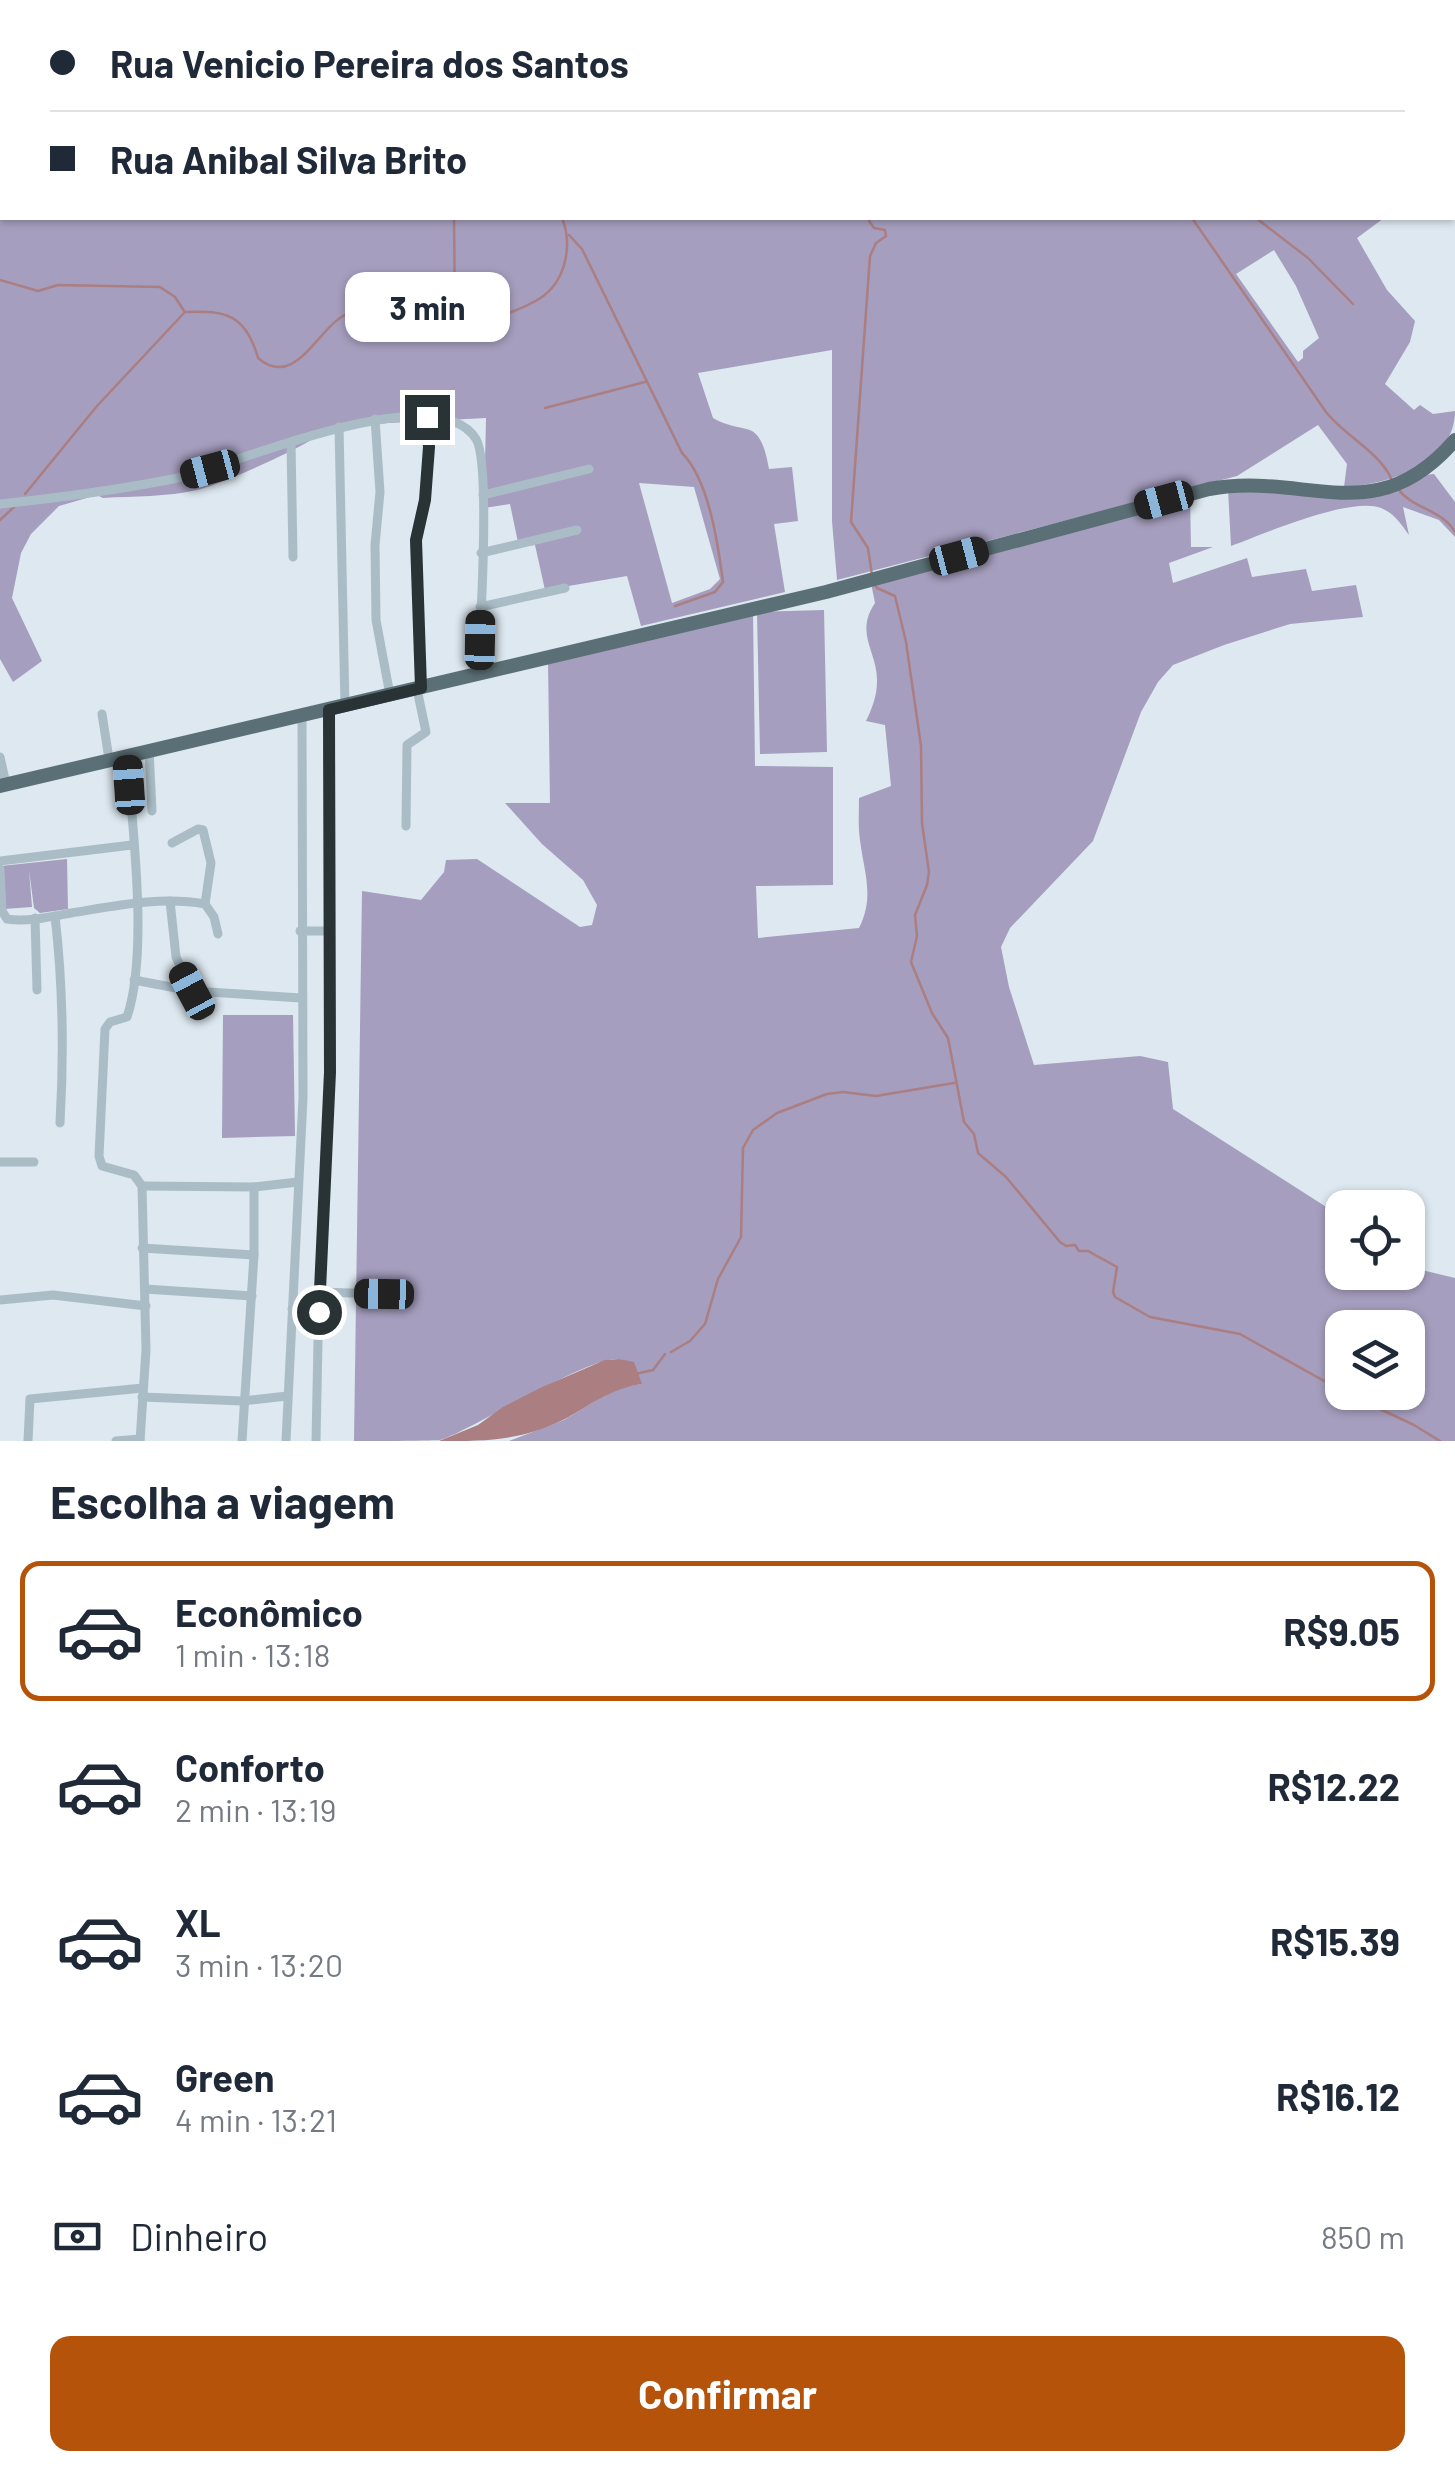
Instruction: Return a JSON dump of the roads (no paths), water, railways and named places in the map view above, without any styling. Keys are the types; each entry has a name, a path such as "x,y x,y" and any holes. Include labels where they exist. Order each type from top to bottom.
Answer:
{"main road":[{"path":"3,785 826,592 1209,490 1264,485 1330,494 1369,493 1407,479 1449,456 1455,440"}],"street":[{"path":"406,826 407,745 426,732 419,688 416,540 425,500 427,417"},
{"path":"0,504 174,479 339,426 375,419 427,417 461,424 476,440 483,495 478,674"},
{"path":"375,419 380,492 375,546 376,620 390,695"},
{"path":"339,426 345,706"},
{"path":"291,442 293,557"},
{"path":"483,495 589,469"},
{"path":"482,553 578,530"},
{"path":"480,607 565,588"},
{"path":"316,1441 330,1072 329,710"},
{"path":"102,714 109,760"},
{"path":"286,1441 303,1098 302,716"},
{"path":"149,749 152,811"},
{"path":"116,1441 140,1440 146,1306 142,1186 134,1175 102,1166 98,1156 105,1029 110,1022 127,1016 134,980 137,903 127,755"},
{"path":"0,757 3,785"},
{"path":"172,843 203,830 211,863 205,904 214,917 218,934"},
{"path":"132,845 0,865 2,911 8,919 137,903 205,904"},
{"path":"170,901 176,956 192,991"},
{"path":"55,916 63,1036 60,1123"},
{"path":"35,918 37,990"},
{"path":"300,931 329,931"},
{"path":"134,980 192,991 301,998"},
{"path":"0,1162 34,1162"},
{"path":"142,1186 254,1187 298,1182"},
{"path":"242,1441 254,1255 254,1187"},
{"path":"142,1248 254,1255"},
{"path":"145,1290 252,1296"},
{"path":"319,1292 384,1294"},
{"path":"0,1300 53,1296 146,1306"},
{"path":"292,1308 319,1312"},
{"path":"28,1441 30,1399 143,1393 242,1401 287,1396"}],"waterway":[{"path":"454,220 455,311 466,328"},
{"path":"185,312 212,312 232,318 247,332 258,358 272,366 296,361 328,328 350,313 376,311 441,329 468,329 528,305 556,283 567,251 563,220"},
{"path":"868,220 874,228 885,230 886,236 876,243 870,256 851,522 868,548 872,575"},
{"path":"1193,220 1326,412 1378,460 1391,478"},
{"path":"1259,220 1308,258 1353,304"},
{"path":"569,235 582,249 682,453 699,479 711,513 723,582 715,592 675,606"},
{"path":"0,280 38,291 58,285 160,287 175,297 184,311"},
{"path":"25,494 97,406 184,313"},
{"path":"545,408 645,382"},
{"path":"1398,489 1443,519 1455,532"},
{"path":"0,520 14,507"},
{"path":"874,583 895,596 921,746 922,823 929,872 915,915 917,936 911,962 932,1013 948,1038 964,1122 974,1134 978,1153 1006,1177 1060,1242 1075,1245 1079,1251 1088,1251 1117,1267 1115,1297 1150,1317 1240,1334 1325,1382"},
{"path":"671,1352 690,1341 705,1324 718,1279 741,1237 743,1148 753,1130 777,1113 827,1094 876,1096 954,1083"},
{"path":"635,1374 653,1370 665,1354"},
{"path":"1382,1410 1440,1441"}]}
